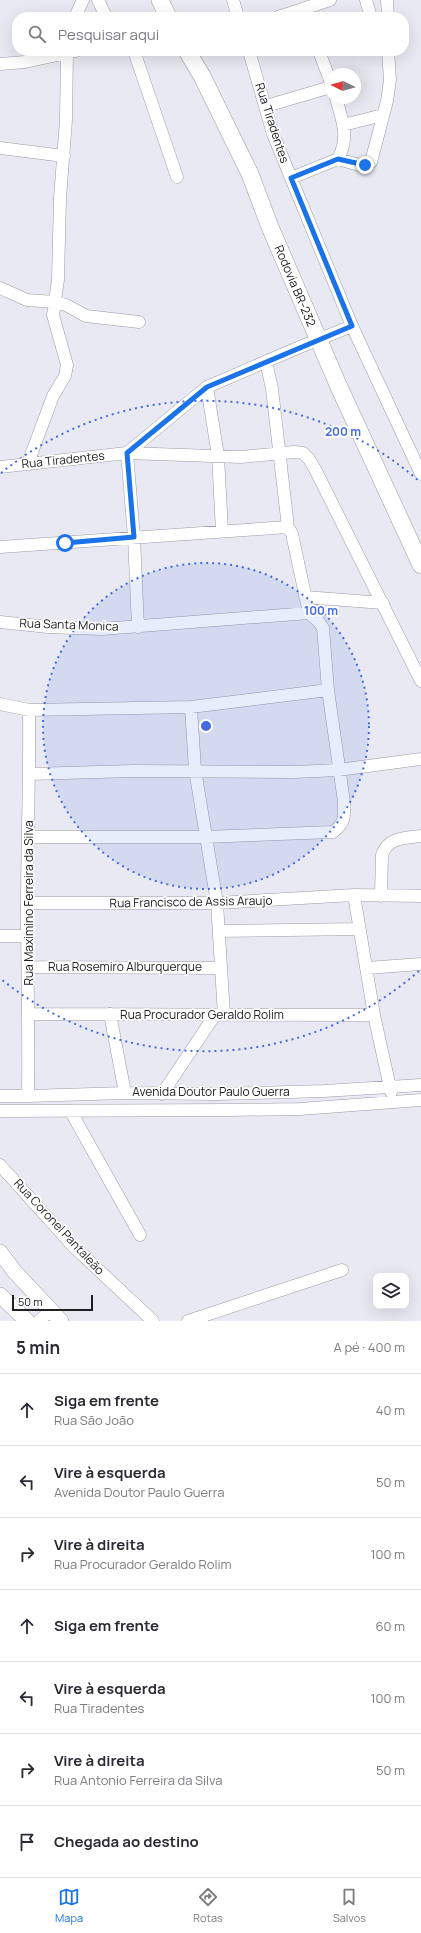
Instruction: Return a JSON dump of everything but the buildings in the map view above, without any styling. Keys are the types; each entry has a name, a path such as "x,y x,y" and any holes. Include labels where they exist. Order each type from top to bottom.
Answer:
{"highway":[{"name":"Rodovia BR-232","path":"190,56 202,76 250,174 318,340 384,488 421,565"}],"main road":[{"path":"0,1252 50,1318"},
{"path":"0,1295 27,1321"}],"street":[{"path":"77,12 83,0"},
{"path":"98,0 104,12"},
{"path":"232,0 236,12"},
{"path":"306,12 330,0"},
{"path":"366,0 370,12"},
{"path":"387,0 388,12"},
{"path":"0,64 25,62 52,56"},
{"path":"28,463 53,396 65,376 67,365 66,357 54,321 58,280 60,198 70,56"},
{"path":"136,56 177,177"},
{"name":"Rua Tiradentes","path":"251,56 273,134 352,326 421,474"},
{"path":"321,56 325,68"},
{"path":"291,178 338,159 359,165 365,165 371,162 387,101 390,80 387,56"},
{"path":"266,106 325,89"},
{"path":"338,104 343,125 344,144 338,159"},
{"path":"343,125 383,115"},
{"path":"0,148 64,156"},
{"path":"0,288 28,300 55,302 66,305 86,316 139,322"},
{"path":"138,627 134,537 127,453 207,387 352,326"},
{"path":"28,837 205,837 333,832 341,826 344,819 344,802 338,770 322,628 319,622 309,613 292,534 288,527 272,389 266,361"},
{"path":"207,387 218,456 222,531"},
{"name":"Rua Tiradentes","path":"0,467 127,453 241,457 280,455 294,452 303,454 309,459 383,603 421,681"},
{"path":"0,547 288,527"},
{"path":"305,597 383,603"},
{"name":"Rua Santa Monica","path":"0,622 102,629 309,613"},
{"path":"0,704 29,710 191,707 328,690"},
{"path":"162,1094 220,1015 221,968 217,903 205,837 196,770 191,707"},
{"name":"Rua Maximino Ferreira da Silva","path":"28,1096 29,1014 27,903 30,774 29,710"},
{"path":"30,774 196,770 295,772 338,770 421,759"},
{"path":"381,896 382,855 384,849 389,843 396,840 421,836"},
{"path":"354,895 374,1015 393,1102"},
{"name":"Rua Francisco de Assis Araujo","path":"27,903 217,903 354,895 421,896"},
{"path":"219,931 359,929"},
{"path":"0,936 27,936"},
{"path":"367,968 421,964"},
{"name":"Rua Rosemiro Alburquerque","path":"28,967 221,968"},
{"name":"Rua Procurador Geraldo Rolim","path":"29,1014 374,1015"},
{"path":"110,1014 125,1093"},
{"name":"Avenida Doutor Paulo Guerra","path":"0,1096 125,1093 268,1093 421,1085"},
{"path":"268,1093 268,1109"},
{"name":"Avenida Doutor Paulo Guerra","path":"0,1111 71,1112 268,1109 421,1100"},
{"path":"71,1112 140,1236"},
{"name":"Rua Coronel Pantaleão","path":"0,1165 73,1246 150,1320"},
{"path":"188,1321 342,1270"}],"route":[{"path":"65,543 134,537 127,453 207,387 352,326 291,178 338,159 359,165 365,165"}]}
